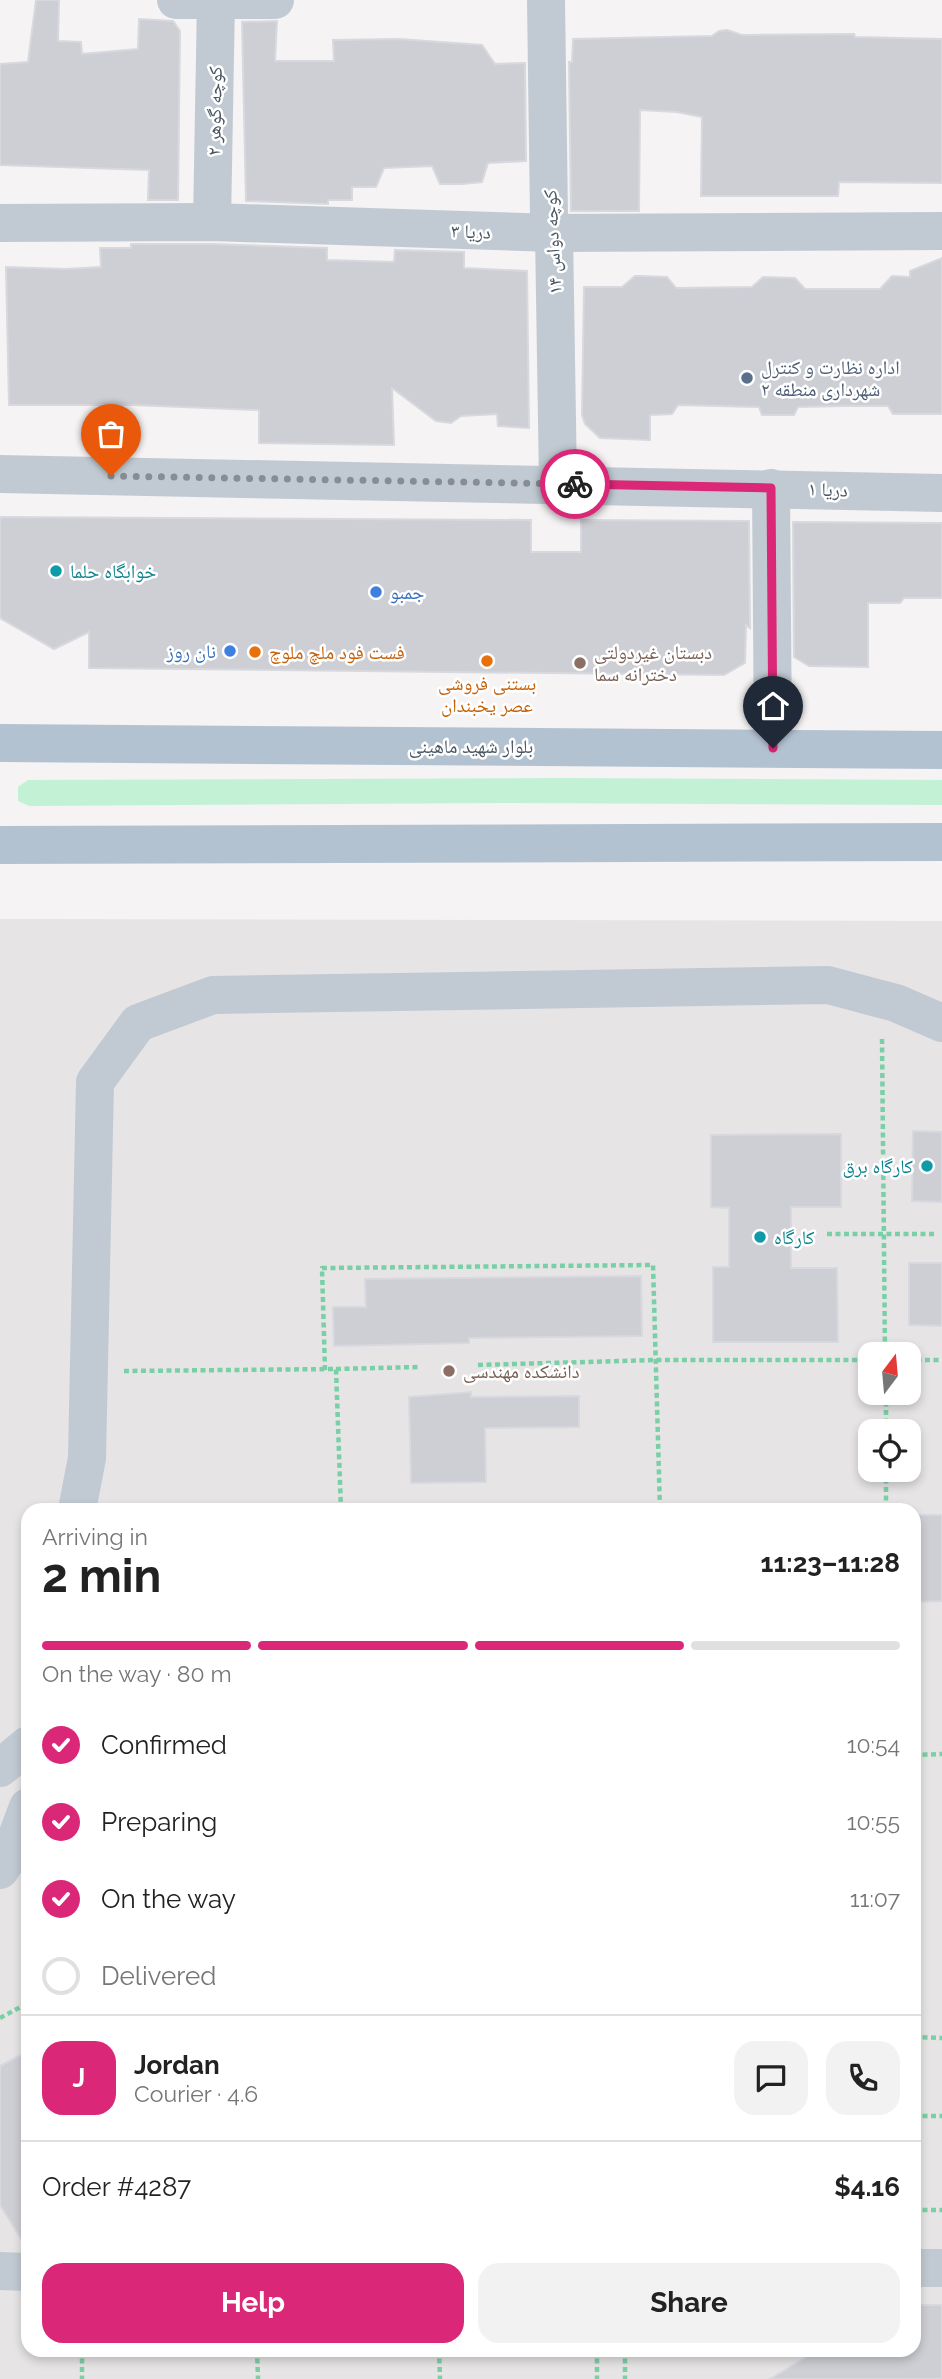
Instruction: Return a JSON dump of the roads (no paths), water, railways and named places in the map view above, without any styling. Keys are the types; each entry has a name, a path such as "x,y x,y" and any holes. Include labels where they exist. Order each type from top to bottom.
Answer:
{"main road":[{"name":"بلوار شهید ماهینی","path":"0,743 942,750"},
{"path":"0,845 942,842"}],"street":[{"path":"176,0 275,0"},
{"name":"کوچه گوهر ۲","path":"212,222 216,0"},
{"name":"کوچه دواس ۱۴","path":"546,0 549,217 554,233 558,483"},
{"name":"دریا ۳","path":"0,223 212,222 554,233 942,231"},
{"name":"دریا ۱","path":"0,474 942,492"},
{"path":"771,488 773,748"},
{"path":"78,1503 87,1458 95,1082 138,1023 213,995 828,985 896,1003 942,1023"},
{"path":"0,1768 21,1751"},
{"path":"0,1870 10,1855 21,1826"},
{"path":"921,2268 942,2268"},
{"path":"0,2271 21,2272"}],"place":[{"name":"اداره‌ نظارت و کنترل شهرداری منطقه ۲","path":"747,378"},
{"name":"خوابگاه حلما","path":"56,571"},
{"name":"جمبو","path":"376,592"},
{"name":"نان روز","path":"230,651"},
{"name":"فست فود ملچ ملوچ","path":"255,652"},
{"name":"بستنی فروشی عصر یخبندان","path":"487,661"},
{"name":"دبستان غیردولتی دخترانه سما","path":"580,663"},
{"name":"کارگاه برق","path":"927,1166"},
{"name":"کارگاه","path":"760,1237"},
{"name":"دانشکده مهندسی","path":"449,1371"}]}
